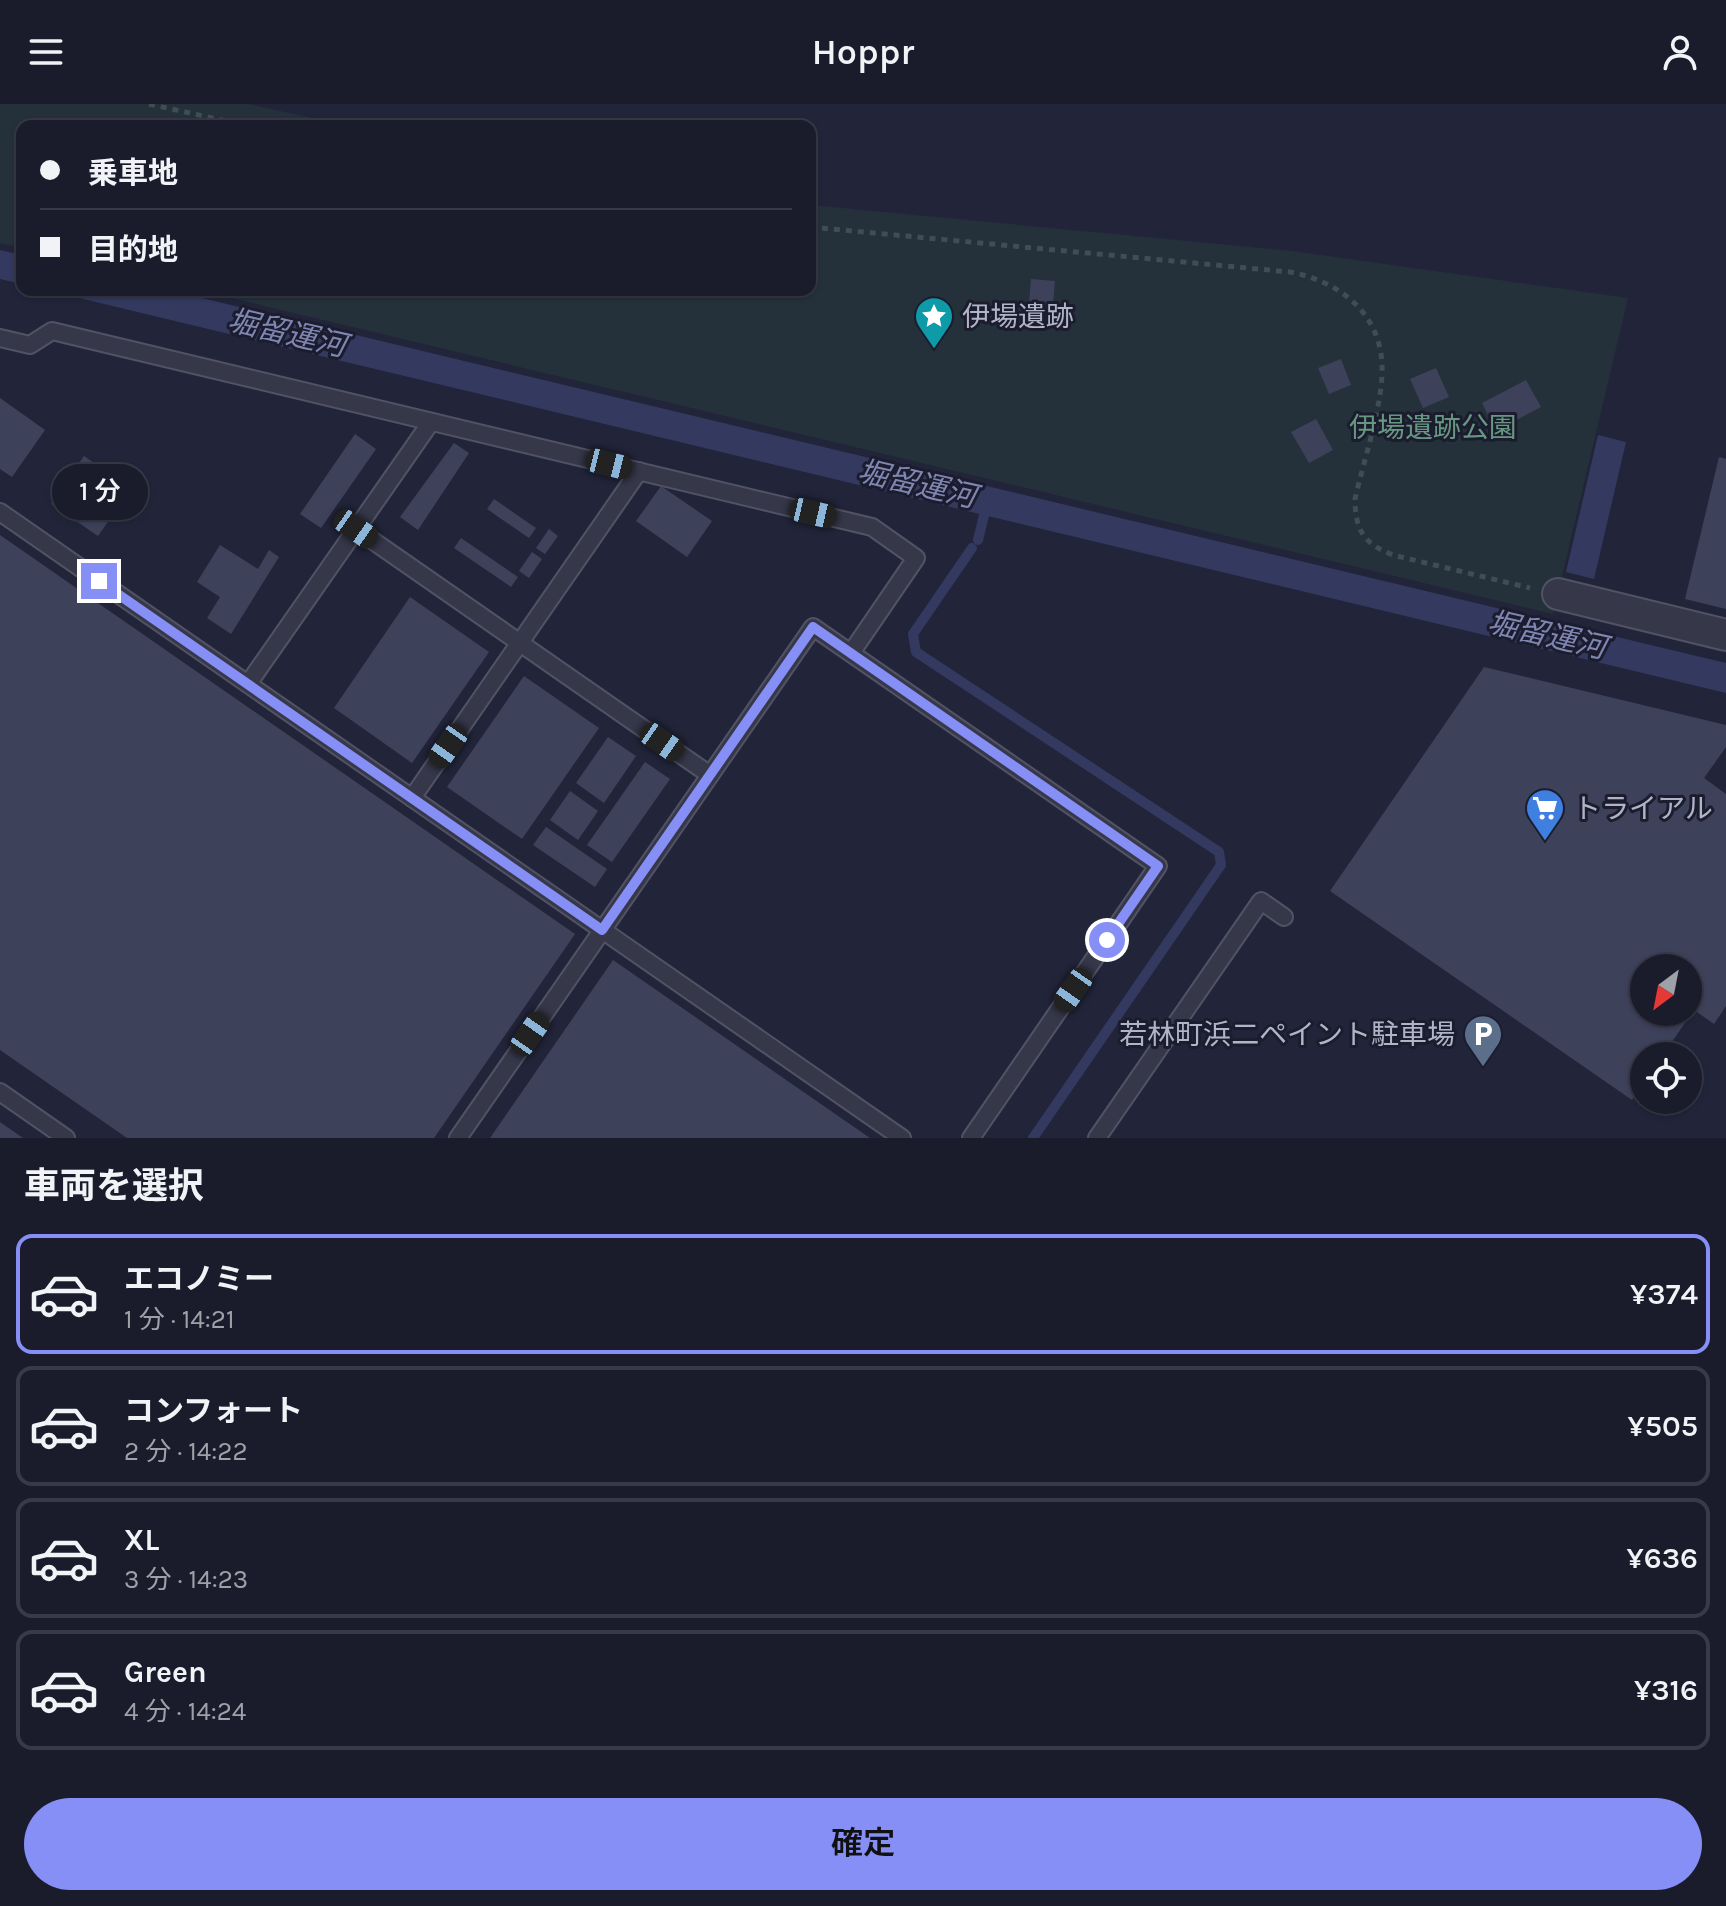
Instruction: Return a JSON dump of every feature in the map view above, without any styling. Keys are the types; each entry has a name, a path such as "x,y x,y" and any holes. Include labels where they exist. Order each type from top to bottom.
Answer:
{"street":[{"path":"1558,594 1726,635"}],"lane":[{"path":"0,338 30,345 52,331 872,527 916,558 851,653"},
{"path":"248,684 431,422"},
{"path":"412,798 639,471"},
{"path":"0,512 902,1138"},
{"path":"356,529 710,775"},
{"path":"458,1138 813,627 1158,866 971,1138"},
{"path":"1097,1138 1261,901 1284,917"},
{"path":"0,1092 66,1138"}],"path":[{"path":"149,104 222,120"},
{"path":"816,228 1290,272 1335,286 1354,301 1369,320 1378,342 1382,365 1381,389 1355,499 1355,518 1362,535 1375,548 1393,555 1558,594"}],"green space":[{"path":"0,104 248,104 321,120 16,120 16,247 0,243"},
{"name":"伊場遺跡公園","path":"816,206 1292,251 1628,298 1553,614 223,296 816,296"}],"water":[{"path":"0,250 16,254 16,283 0,279"},
{"name":"堀留運河","path":"71,296 193,296 1726,663 1726,693"},
{"path":"1598,435 1626,442 1594,579 1566,572"}],"building":[{"path":"1031,279 1055,281 1053,305 1029,303"},
{"path":"1341,359 1351,385 1329,394 1318,368"},
{"path":"1436,368 1449,397 1423,408 1410,379"},
{"path":"1526,380 1541,407 1496,431 1482,403"},
{"path":"0,398 45,430 12,477 0,469"},
{"path":"1316,419 1333,450 1309,463 1291,432"},
{"path":"355,434 376,449 321,528 300,514"},
{"path":"454,443 469,453 418,530 400,517"},
{"path":"84,456 131,489 98,536 51,504"},
{"path":"1719,457 1726,459 1726,609 1685,599"},
{"path":"661,486 712,521 687,557 636,521"},
{"path":"494,499 536,528 529,538 487,509"},
{"path":"549,529 558,536 545,554 536,548"},
{"path":"0,535 575,934 434,1138 127,1138 0,1050"},
{"path":"461,538 518,577 511,587 454,548"},
{"path":"220,545 258,569 269,550 279,557 231,634 207,618 220,597 197,582"},
{"path":"532,552 542,559 529,578 519,571"},
{"path":"410,597 489,652 412,763 334,708"},
{"name":"トライアル","path":"1484,667 1726,725 1726,747 1704,778 1726,794 1726,1006 1714,1024 1702,1016 1702,954 1630,954 1630,1026 1683,1026 1672,1042 1630,1042 1630,1099 1330,891"},
{"path":"524,676 599,728 522,839 447,787"},
{"path":"608,737 636,756 604,803 576,783"},
{"path":"645,762 670,779 612,862 587,845"},
{"path":"570,791 598,811 578,840 550,820"},
{"path":"546,827 607,869 595,887 533,845"},
{"path":"613,960 870,1138 490,1138"},
{"path":"0,1122 23,1138 0,1138"}],"waterway":[{"name":"堀留運河","path":"978,540 987,503"},
{"path":"972,548 913,634 916,652 1219,852 1221,865 1033,1138"}],"place":[{"name":"伊場遺跡","path":"934,350"},
{"name":"トライアル","path":"1545,842"},
{"name":"若林町浜二ペイント駐車場","path":"1483,1068"}],"route":[{"path":"99,581 602,930 813,627 1158,866 1107,940"}]}
